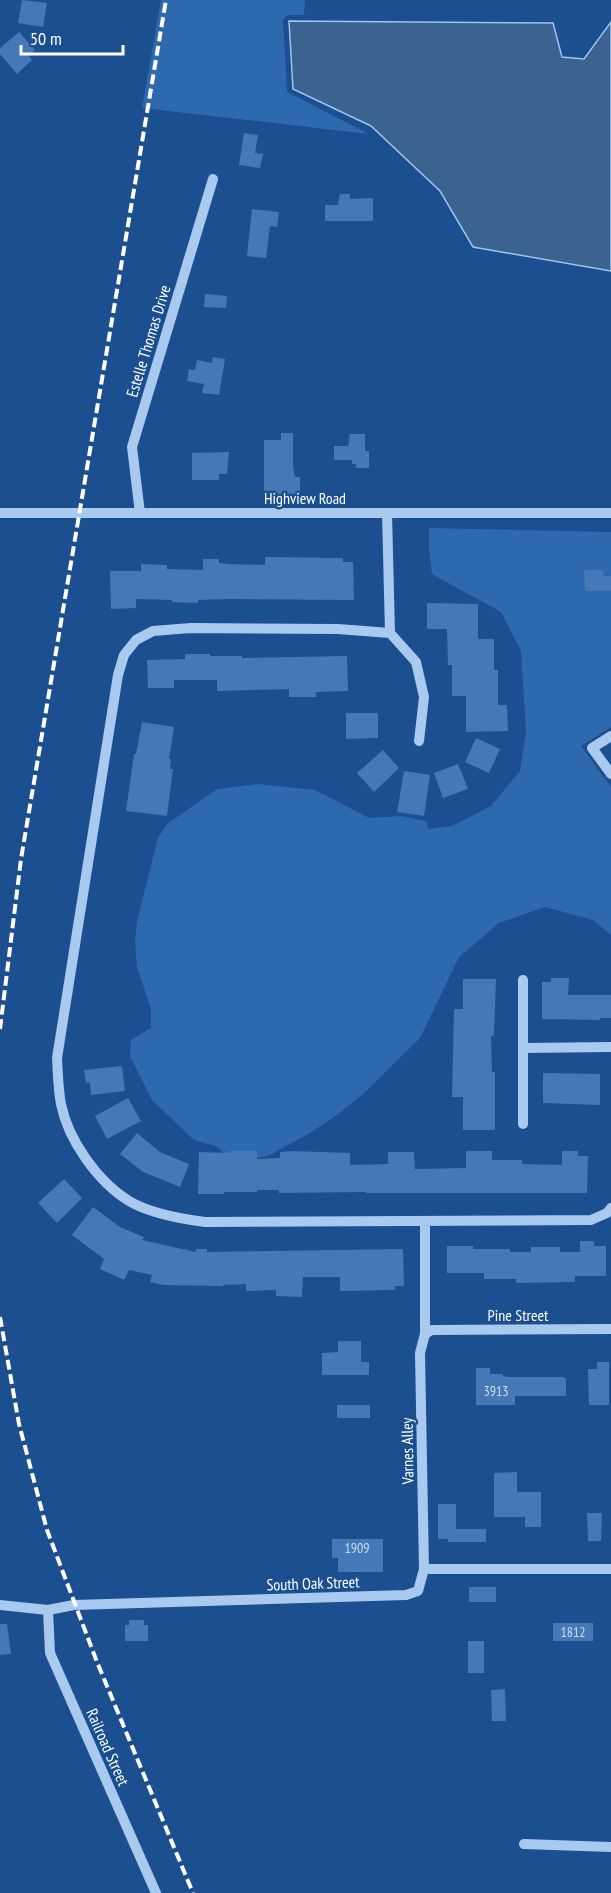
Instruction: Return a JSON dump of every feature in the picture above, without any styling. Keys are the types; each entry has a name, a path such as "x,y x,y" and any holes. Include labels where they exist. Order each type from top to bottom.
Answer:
{"street":[{"name":"Estelle Thomas Drive","path":"141,513 132,447 213,179"},
{"name":"Highview Road","path":"0,513 611,513"},
{"path":"387,513 390,633 416,662 424,698 419,741"},
{"path":"390,633 338,628 191,628 153,631 136,640 124,655 118,675 57,1058 61,1106 78,1148 102,1178 130,1202 172,1217 205,1222 591,1220 607,1214 611,1208"},
{"path":"611,736 592,748 611,774"},
{"path":"523,980 523,1124"},
{"path":"523,1048 611,1047"},
{"name":"Varnes Alley","path":"424,1569 420,1353 425,1334 426,1222"},
{"name":"Pine Street","path":"425,1334 432,1330 611,1329"},
{"path":"424,1569 611,1569"},
{"name":"South Oak Street","path":"0,1605 48,1610 74,1605 406,1595 418,1591 424,1569"},
{"name":"Railroad Street","path":"48,1610 50,1653 156,1893"},
{"path":"524,1844 611,1847"}],"shaded area":[{"path":"161,0 305,0 304,15 289,15 283,21 287,92 369,134 142,108"},
{"path":"289,21 553,23 562,57 584,59 611,22 611,271 473,247 440,191 371,126 293,89"},
{"path":"429,528 611,532 611,727 581,746 611,787 611,935 593,920 545,907 499,923 459,957 420,1038 363,1094 310,1133 268,1156 241,1161 227,1155 216,1146 194,1140 152,1100 130,1056 131,1040 151,1028 151,1009 137,967 135,942 137,921 158,838 167,824 217,789 258,784 315,790 369,818 401,816 426,821 428,829 452,826 491,806 520,771 526,731 521,651 501,612 432,574"}],"building":[{"path":"22,0 47,3 43,27 18,23"},
{"path":"19,32 35,50 29,56 32,60 17,74 0,54 0,48"},
{"path":"244,133 258,135 255,153 263,154 260,168 239,165"},
{"path":"340,194 350,194 350,199 373,198 373,221 325,221 325,205 338,205"},
{"path":"252,209 279,212 277,227 270,226 266,258 247,256"},
{"path":"205,294 227,296 226,308 204,307"},
{"path":"213,357 225,359 219,395 202,393 204,384 187,381 189,369 195,370 197,360 212,363"},
{"path":"281,433 293,433 293,466 295,477 300,477 300,495 264,498 264,440 281,440"},
{"path":"350,434 365,434 365,451 369,451 369,468 356,468 352,460 334,460 334,446 348,446"},
{"path":"229,452 227,474 219,474 219,480 192,480 192,453"},
{"path":"265,557 343,558 343,562 353,562 354,600 229,599 198,600 198,603 136,599 136,608 111,609 110,571 141,571 141,564 167,565 167,569 203,570 203,559 219,559 219,563 229,564 265,565"},
{"path":"584,570 603,570 603,576 611,576 611,591 585,591"},
{"path":"427,603 478,604 478,639 494,639 494,670 498,670 498,705 507,705 508,731 466,732 466,696 452,696 452,665 448,665 447,629 427,629"},
{"path":"185,654 242,656 242,658 347,656 348,691 316,692 316,697 289,697 289,689 217,691 217,680 174,680 174,688 148,688 147,660 185,659"},
{"path":"346,713 378,713 378,738 346,739"},
{"path":"142,722 174,727 169,759 171,759 170,769 173,769 167,816 126,811 134,754 136,754"},
{"path":"476,738 500,749 489,773 465,762"},
{"path":"383,750 399,768 374,792 357,773"},
{"path":"458,764 468,789 443,798 434,773"},
{"path":"404,771 430,775 424,816 397,812"},
{"path":"551,978 569,978 568,995 611,995 611,1018 600,1018 600,1020 542,1019 542,982 551,982"},
{"path":"463,979 496,979 494,1036 491,1036 492,1072 495,1072 495,1130 463,1130 463,1097 452,1097 454,1009 463,1009"},
{"path":"122,1066 125,1091 91,1095 90,1082 86,1083 84,1070"},
{"path":"543,1073 600,1074 600,1105 543,1103"},
{"path":"128,1098 141,1121 107,1139 95,1116"},
{"path":"137,1133 160,1152 189,1164 180,1187 143,1172 120,1154"},
{"path":"230,1151 257,1151 257,1159 280,1158 280,1152 292,1151 350,1153 350,1165 388,1164 388,1152 414,1152 415,1169 466,1168 466,1151 492,1151 492,1160 522,1160 522,1164 562,1165 562,1151 578,1151 578,1156 588,1156 587,1193 279,1193 279,1190 257,1190 257,1192 198,1194 199,1152 230,1153"},
{"path":"64,1179 82,1198 57,1223 38,1203"},
{"path":"93,1207 120,1227 144,1237 142,1240 196,1252 196,1249 207,1249 207,1252 403,1249 404,1286 395,1286 395,1290 340,1291 340,1277 303,1277 302,1297 276,1296 276,1290 246,1291 246,1284 163,1285 150,1282 152,1275 129,1270 124,1280 100,1269 104,1259 72,1235"},
{"path":"580,1241 594,1241 594,1246 606,1246 606,1276 575,1276 575,1282 516,1283 516,1279 484,1279 484,1273 447,1273 447,1246 510,1249 510,1252 531,1252 531,1247 560,1247 560,1252 580,1252"},
{"path":"338,1341 361,1341 361,1362 369,1362 369,1375 322,1375 322,1353 338,1352"},
{"path":"597,1362 609,1362 609,1405 589,1405 588,1369 597,1369"},
{"path":"476,1368 490,1368 490,1374 503,1374 508,1377 564,1377 566,1396 515,1396 515,1405 476,1405"},
{"path":"337,1405 370,1405 370,1418 337,1418"},
{"path":"517,1472 517,1492 541,1492 541,1527 525,1527 525,1517 494,1517 494,1473"},
{"path":"438,1504 456,1504 456,1529 486,1529 486,1542 448,1542 448,1539 438,1539"},
{"path":"587,1513 602,1513 601,1541 588,1541"},
{"path":"332,1539 383,1539 383,1572 338,1572 338,1558 332,1558"},
{"path":"469,1587 496,1587 496,1602 469,1602"},
{"path":"129,1620 144,1620 144,1625 148,1625 148,1641 125,1641 125,1625 129,1625"},
{"path":"553,1623 593,1623 593,1641 553,1641"},
{"path":"0,1624 7,1624 11,1654 0,1655"},
{"path":"468,1641 484,1641 484,1673 468,1673"},
{"path":"505,1689 506,1721 492,1721 491,1690"}],"railway":[{"path":"0,1029 21,859 166,0"},
{"path":"0,1317 19,1424 47,1530 97,1662 193,1893"}]}
